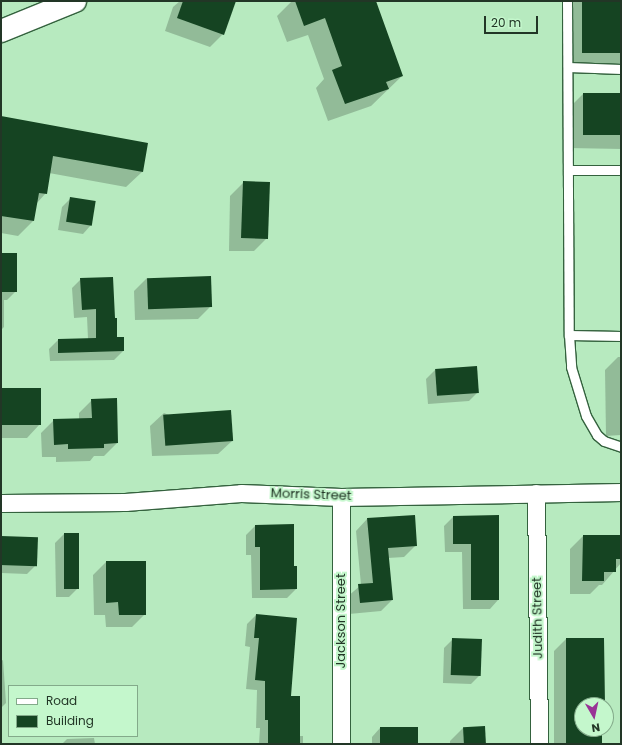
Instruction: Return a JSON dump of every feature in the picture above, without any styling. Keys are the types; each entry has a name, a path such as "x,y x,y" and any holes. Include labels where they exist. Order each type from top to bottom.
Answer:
{"main road":[{"path":"1,31 75,1"}],"street":[{"name":"Morris Street","path":"1,504 125,502 241,493 341,497 621,492"},
{"name":"Judith Street","path":"536,493 539,744"},
{"name":"Jackson Street","path":"341,497 341,744"}],"lane":[{"path":"567,1 569,335 571,367 586,416 597,435 604,441 621,447"},
{"path":"568,67 621,69"},
{"path":"568,170 621,170"},
{"path":"569,335 621,336"}],"building":[{"path":"183,1 236,1 224,35 177,18"},
{"path":"295,1 376,1 403,76 386,82 389,89 345,104 332,70 342,66 325,18 304,26"},
{"path":"582,1 621,1 621,53 582,53"},
{"path":"583,93 621,93 621,135 583,135"},
{"path":"1,116 148,143 143,172 53,156 47,194 39,193 34,221 1,216"},
{"path":"243,181 270,182 268,239 241,238"},
{"path":"70,197 96,201 92,226 66,222"},
{"path":"1,253 17,253 17,292 1,292"},
{"path":"211,276 212,307 148,309 147,278"},
{"path":"113,277 115,318 117,318 117,337 124,337 124,351 58,353 58,339 96,338 96,309 82,310 80,278"},
{"path":"477,366 479,393 437,396 435,369"},
{"path":"1,388 41,388 41,425 1,425"},
{"path":"117,398 118,443 104,444 104,448 68,449 68,444 54,445 53,419 92,418 91,399"},
{"path":"231,410 233,441 165,446 163,415"},
{"path":"415,515 417,546 388,548 393,600 360,603 358,584 373,583 367,518"},
{"path":"499,515 499,600 471,600 471,544 453,544 453,516"},
{"path":"294,524 294,566 297,566 297,589 260,590 260,547 255,547 255,525"},
{"path":"64,533 79,533 79,589 64,589"},
{"path":"583,535 621,535 621,559 616,559 616,572 604,572 604,581 582,581"},
{"path":"1,536 38,537 37,566 1,565"},
{"path":"106,561 146,561 146,615 119,615 118,602 106,603"},
{"path":"256,614 297,618 291,696 300,696 300,744 268,744 268,720 265,720 265,681 255,680 259,638 254,638"},
{"path":"452,638 482,639 481,676 451,675"},
{"path":"566,638 604,638 605,697 574,697 574,737 602,737 602,744 566,744"},
{"path":"485,726 486,744 464,744 463,727"},
{"path":"380,727 418,727 418,744 380,744"}]}
